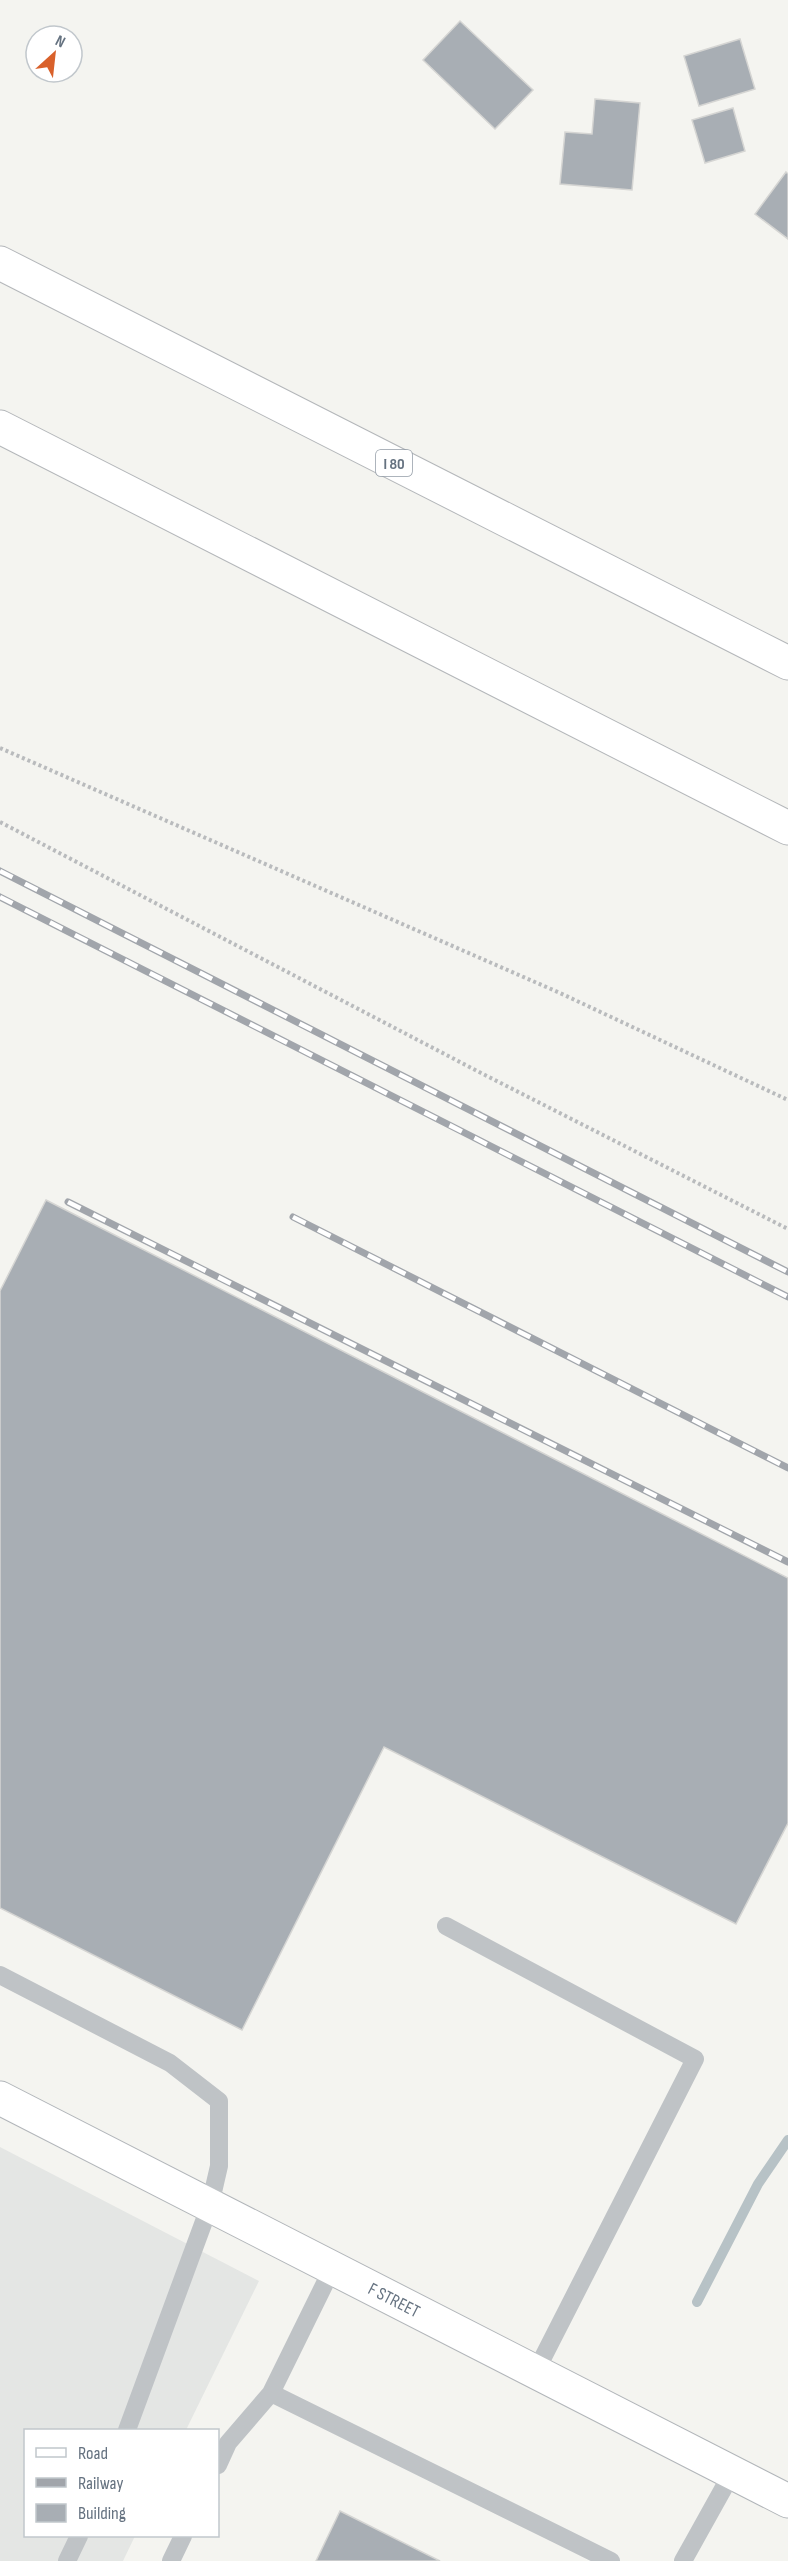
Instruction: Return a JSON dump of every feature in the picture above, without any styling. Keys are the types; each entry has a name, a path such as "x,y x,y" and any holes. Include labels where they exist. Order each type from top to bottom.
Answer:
{"main road":[{"name":"I 80","path":"0,262 788,663"},
{"path":"0,428 788,828"},
{"name":"F STREET","path":"0,2098 788,2501"}],"lane":[{"path":"446,1926 695,2059 535,2373"},
{"path":"0,1975 170,2063 219,2101 219,2166 210,2205 127,2429"},
{"path":"219,2463 228,2443 271,2393 332,2269"},
{"path":"271,2393 611,2561"},
{"path":"683,2561 732,2473"},
{"path":"67,2561 78,2537"},
{"path":"171,2561 182,2537"}],"path":[{"path":"0,748 560,993 788,1100"},
{"path":"0,822 481,1073 788,1229"}],"shaded area":[{"path":"0,2147 259,2281 186,2429 24,2429 24,2537 135,2537 123,2561 0,2561"}],"building":[{"path":"460,21 533,90 495,129 423,60"},
{"path":"740,39 755,89 699,106 684,56"},
{"path":"595,99 640,103 632,190 560,184 565,132 592,134"},
{"path":"733,108 745,151 705,163 692,120"},
{"path":"786,172 788,174 788,239 755,214"},
{"path":"46,1200 788,1578 788,1823 736,1924 384,1747 242,2030 0,1908 0,1291"},
{"path":"340,2511 440,2561 316,2561"}],"waterway":[{"path":"697,2302 758,2184 788,2140"}],"railway":[{"path":"0,871 788,1272"},
{"path":"0,897 788,1297"},
{"path":"68,1202 788,1562"},
{"path":"293,1217 788,1468"}]}
